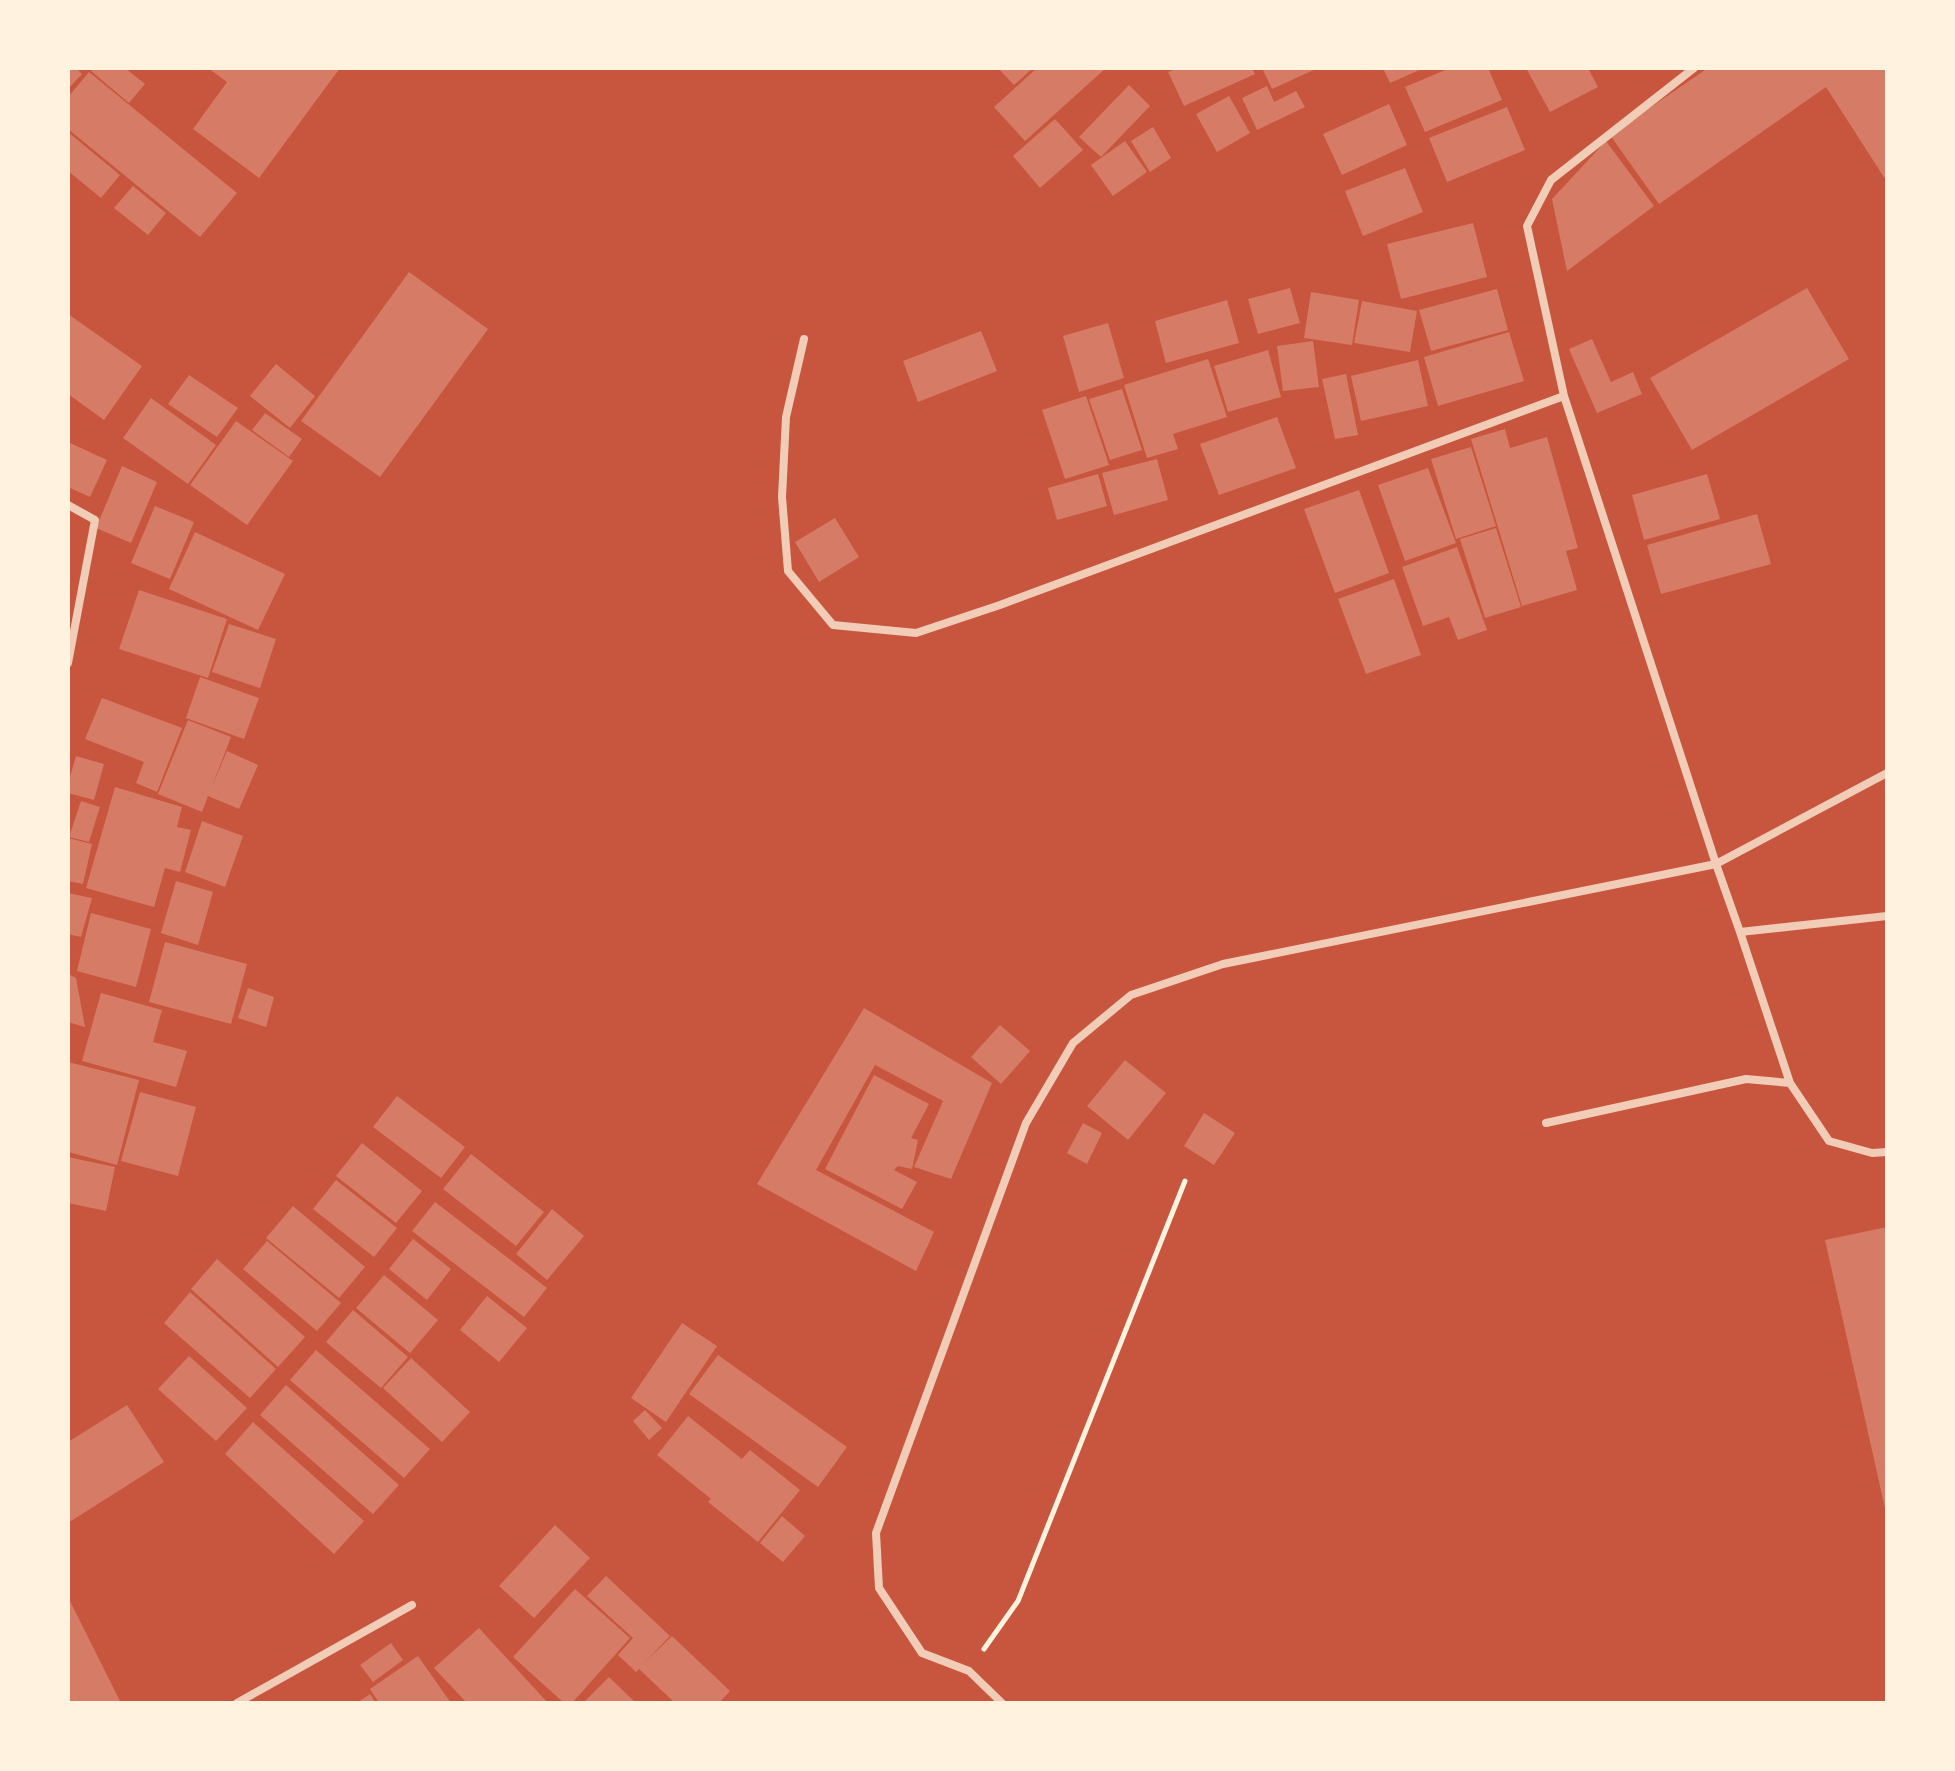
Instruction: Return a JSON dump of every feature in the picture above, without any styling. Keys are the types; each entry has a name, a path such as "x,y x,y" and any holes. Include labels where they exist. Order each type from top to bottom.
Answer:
{"street":[{"path":"1694,68 1551,180 1527,226 1564,396 1790,1083 1829,1141 1872,1153 1887,1152"},
{"path":"804,339 786,417 782,497 788,571 833,625 916,633 1014,600 1564,396"},
{"path":"68,505 95,520 68,663"},
{"path":"1002,1703 969,1671 922,1653 879,1588 876,1533 1026,1123 1073,1043 1131,995 1223,964 1716,864 1887,773"},
{"path":"1740,932 1887,916"},
{"path":"1546,1123 1746,1079 1790,1083"},
{"path":"237,1703 412,1605"}],"path":[{"path":"969,1671 1018,1601 1185,1181"}],"building":[{"path":"68,68 76,68 82,74 68,89"},
{"path":"94,68 125,68 145,84 129,103 91,71"},
{"path":"208,68 340,68 259,178 193,129 227,82"},
{"path":"998,68 1033,68 1014,85"},
{"path":"1037,68 1106,68 1025,141 994,107"},
{"path":"1178,68 1252,68 1255,74 1184,106 1168,72"},
{"path":"1262,68 1318,68 1272,89"},
{"path":"1383,68 1424,68 1390,83"},
{"path":"1450,68 1488,68 1502,100 1425,132 1405,87"},
{"path":"1526,68 1588,68 1598,87 1550,112"},
{"path":"1708,68 1887,68 1887,182 1826,87 1659,204 1610,135"},
{"path":"89,72 237,193 200,237 68,129 68,97"},
{"path":"1129,85 1150,106 1101,157 1079,137"},
{"path":"1267,86 1274,102 1296,91 1305,107 1257,130 1242,98"},
{"path":"1229,96 1250,133 1217,152 1196,114"},
{"path":"1389,104 1407,145 1342,175 1323,134"},
{"path":"1507,107 1525,150 1447,182 1429,138"},
{"path":"1055,119 1083,150 1040,188 1013,156"},
{"path":"1153,127 1171,158 1150,172 1131,141"},
{"path":"68,132 120,175 101,198 68,171"},
{"path":"1125,141 1147,172 1113,196 1091,165"},
{"path":"1606,141 1654,206 1567,271 1552,199"},
{"path":"1405,168 1423,212 1363,236 1345,191"},
{"path":"133,186 166,213 148,235 114,208"},
{"path":"1473,223 1487,277 1401,299 1387,244"},
{"path":"409,272 488,329 380,477 301,421"},
{"path":"1290,288 1300,323 1258,334 1248,299"},
{"path":"1807,288 1849,359 1692,450 1650,378"},
{"path":"1497,289 1508,330 1431,351 1419,310"},
{"path":"1311,292 1359,300 1352,345 1304,338"},
{"path":"1227,300 1239,343 1166,363 1155,321"},
{"path":"1362,301 1417,311 1410,352 1354,343"},
{"path":"68,314 142,366 104,420 68,394"},
{"path":"1108,323 1124,378 1079,392 1063,336"},
{"path":"981,331 997,371 918,402 903,361"},
{"path":"1509,332 1524,381 1438,406 1424,357"},
{"path":"1592,339 1611,382 1633,372 1642,394 1597,413 1569,349"},
{"path":"1313,341 1319,387 1283,391 1277,346"},
{"path":"1268,350 1281,397 1228,412 1214,366"},
{"path":"1208,359 1227,417 1173,434 1178,449 1147,458 1124,385"},
{"path":"1418,360 1428,406 1361,421 1351,376"},
{"path":"276,364 315,396 290,428 250,396"},
{"path":"1346,374 1358,435 1335,439 1322,379"},
{"path":"189,375 238,408 217,437 168,404"},
{"path":"1122,389 1142,450 1110,460 1089,399"},
{"path":"1086,396 1109,465 1065,479 1042,410"},
{"path":"151,398 216,445 188,484 123,438"},
{"path":"265,413 302,439 289,457 252,430"},
{"path":"1277,417 1296,468 1219,495 1200,444"},
{"path":"236,421 293,461 247,525 190,485"},
{"path":"1505,429 1510,448 1547,437 1578,548 1566,551 1577,590 1522,606 1471,439"},
{"path":"68,442 107,460 90,497 68,487"},
{"path":"1471,447 1496,526 1456,539 1431,459"},
{"path":"1157,459 1168,500 1114,515 1102,473"},
{"path":"122,466 157,482 131,543 96,528"},
{"path":"1428,468 1456,543 1405,561 1378,485"},
{"path":"1098,474 1107,506 1057,520 1048,488"},
{"path":"1707,474 1720,519 1644,540 1632,495"},
{"path":"1359,490 1389,573 1335,593 1304,509"},
{"path":"155,506 194,522 170,579 131,563"},
{"path":"1757,514 1771,564 1661,594 1647,545"},
{"path":"835,518 859,557 819,582 795,542"},
{"path":"1496,528 1521,607 1485,618 1460,539"},
{"path":"195,532 285,574 258,630 169,589"},
{"path":"1457,547 1487,630 1458,640 1449,617 1423,626 1402,567"},
{"path":"1394,579 1421,655 1366,674 1338,599"},
{"path":"139,590 227,619 208,678 119,649"},
{"path":"229,624 276,639 260,688 212,672"},
{"path":"200,677 259,698 244,739 186,718"},
{"path":"102,698 182,728 157,792 136,783 144,762 85,739"},
{"path":"188,720 231,737 211,789 227,751 258,765 239,809 208,796 202,812 158,794"},
{"path":"76,756 104,764 94,800 68,793"},
{"path":"115,787 182,807 177,827 191,830 180,872 165,868 154,907 86,888"},
{"path":"81,801 100,807 89,842 69,837"},
{"path":"202,821 243,836 225,887 185,872"},
{"path":"68,838 92,844 83,884 68,881"},
{"path":"176,881 213,892 198,945 161,933"},
{"path":"68,893 92,898 81,937 68,934"},
{"path":"91,913 151,929 136,987 77,971"},
{"path":"165,942 247,964 231,1024 149,1002"},
{"path":"68,974 76,978 85,1027 68,1022"},
{"path":"248,988 274,997 266,1027 238,1018"},
{"path":"101,993 162,1010 153,1042 187,1051 176,1087 82,1061"},
{"path":"864,1008 992,1083 951,1179 914,1167 943,1101 875,1065 816,1170 934,1232 916,1271 757,1184"},
{"path":"1000,1025 1030,1051 1001,1084 971,1057"},
{"path":"1125,1060 1166,1093 1128,1140 1087,1106"},
{"path":"68,1062 139,1080 117,1165 68,1152"},
{"path":"874,1075 929,1104 911,1138 918,1140 912,1169 898,1166 894,1170 917,1182 902,1209 825,1169"},
{"path":"140,1092 196,1107 178,1176 121,1161"},
{"path":"397,1096 465,1147 441,1178 373,1127"},
{"path":"1204,1113 1235,1133 1214,1165 1184,1146"},
{"path":"1083,1123 1102,1133 1087,1164 1067,1153"},
{"path":"362,1143 422,1191 396,1223 336,1176"},
{"path":"471,1154 544,1212 516,1246 443,1189"},
{"path":"68,1157 115,1167 106,1211 68,1203"},
{"path":"336,1180 397,1228 374,1257 313,1209"},
{"path":"435,1202 547,1288 524,1317 412,1231"},
{"path":"293,1206 365,1267 339,1298 266,1238"},
{"path":"552,1209 584,1236 547,1280 516,1254"},
{"path":"1887,1227 1887,1513 1886,1513 1825,1240"},
{"path":"413,1239 451,1269 427,1300 389,1269"},
{"path":"267,1241 341,1303 317,1331 243,1269"},
{"path":"217,1259 305,1337 278,1367 191,1289"},
{"path":"384,1275 438,1320 410,1353 356,1308"},
{"path":"190,1292 276,1369 250,1398 164,1323"},
{"path":"487,1296 527,1328 499,1362 460,1330"},
{"path":"353,1310 408,1357 381,1388 326,1342"},
{"path":"682,1323 717,1346 666,1422 631,1398"},
{"path":"316,1350 430,1449 404,1478 290,1380"},
{"path":"718,1355 847,1447 818,1487 689,1394"},
{"path":"189,1356 247,1408 216,1441 158,1389"},
{"path":"411,1358 470,1412 442,1442 383,1388"},
{"path":"286,1385 399,1485 373,1514 260,1415"},
{"path":"127,1405 164,1462 68,1523 68,1442"},
{"path":"645,1410 662,1428 649,1440 633,1421"},
{"path":"688,1416 742,1459 750,1450 800,1490 758,1542 657,1455"},
{"path":"253,1422 364,1521 334,1554 225,1454"},
{"path":"782,1516 805,1536 783,1562 760,1543"},
{"path":"555,1525 590,1558 534,1618 499,1586"},
{"path":"606,1576 670,1636 644,1663 672,1636 730,1691 719,1703 675,1703 639,1669 636,1672 618,1655 633,1638 587,1596"},
{"path":"575,1589 630,1638 572,1703 564,1703 513,1657"},
{"path":"70,1601 121,1703 68,1703"},
{"path":"479,1628 548,1703 467,1703 434,1668"},
{"path":"391,1643 403,1660 373,1682 360,1665"},
{"path":"418,1656 451,1703 379,1703 370,1689"},
{"path":"609,1677 636,1703 583,1703"},
{"path":"370,1694 376,1703 357,1703"}]}
